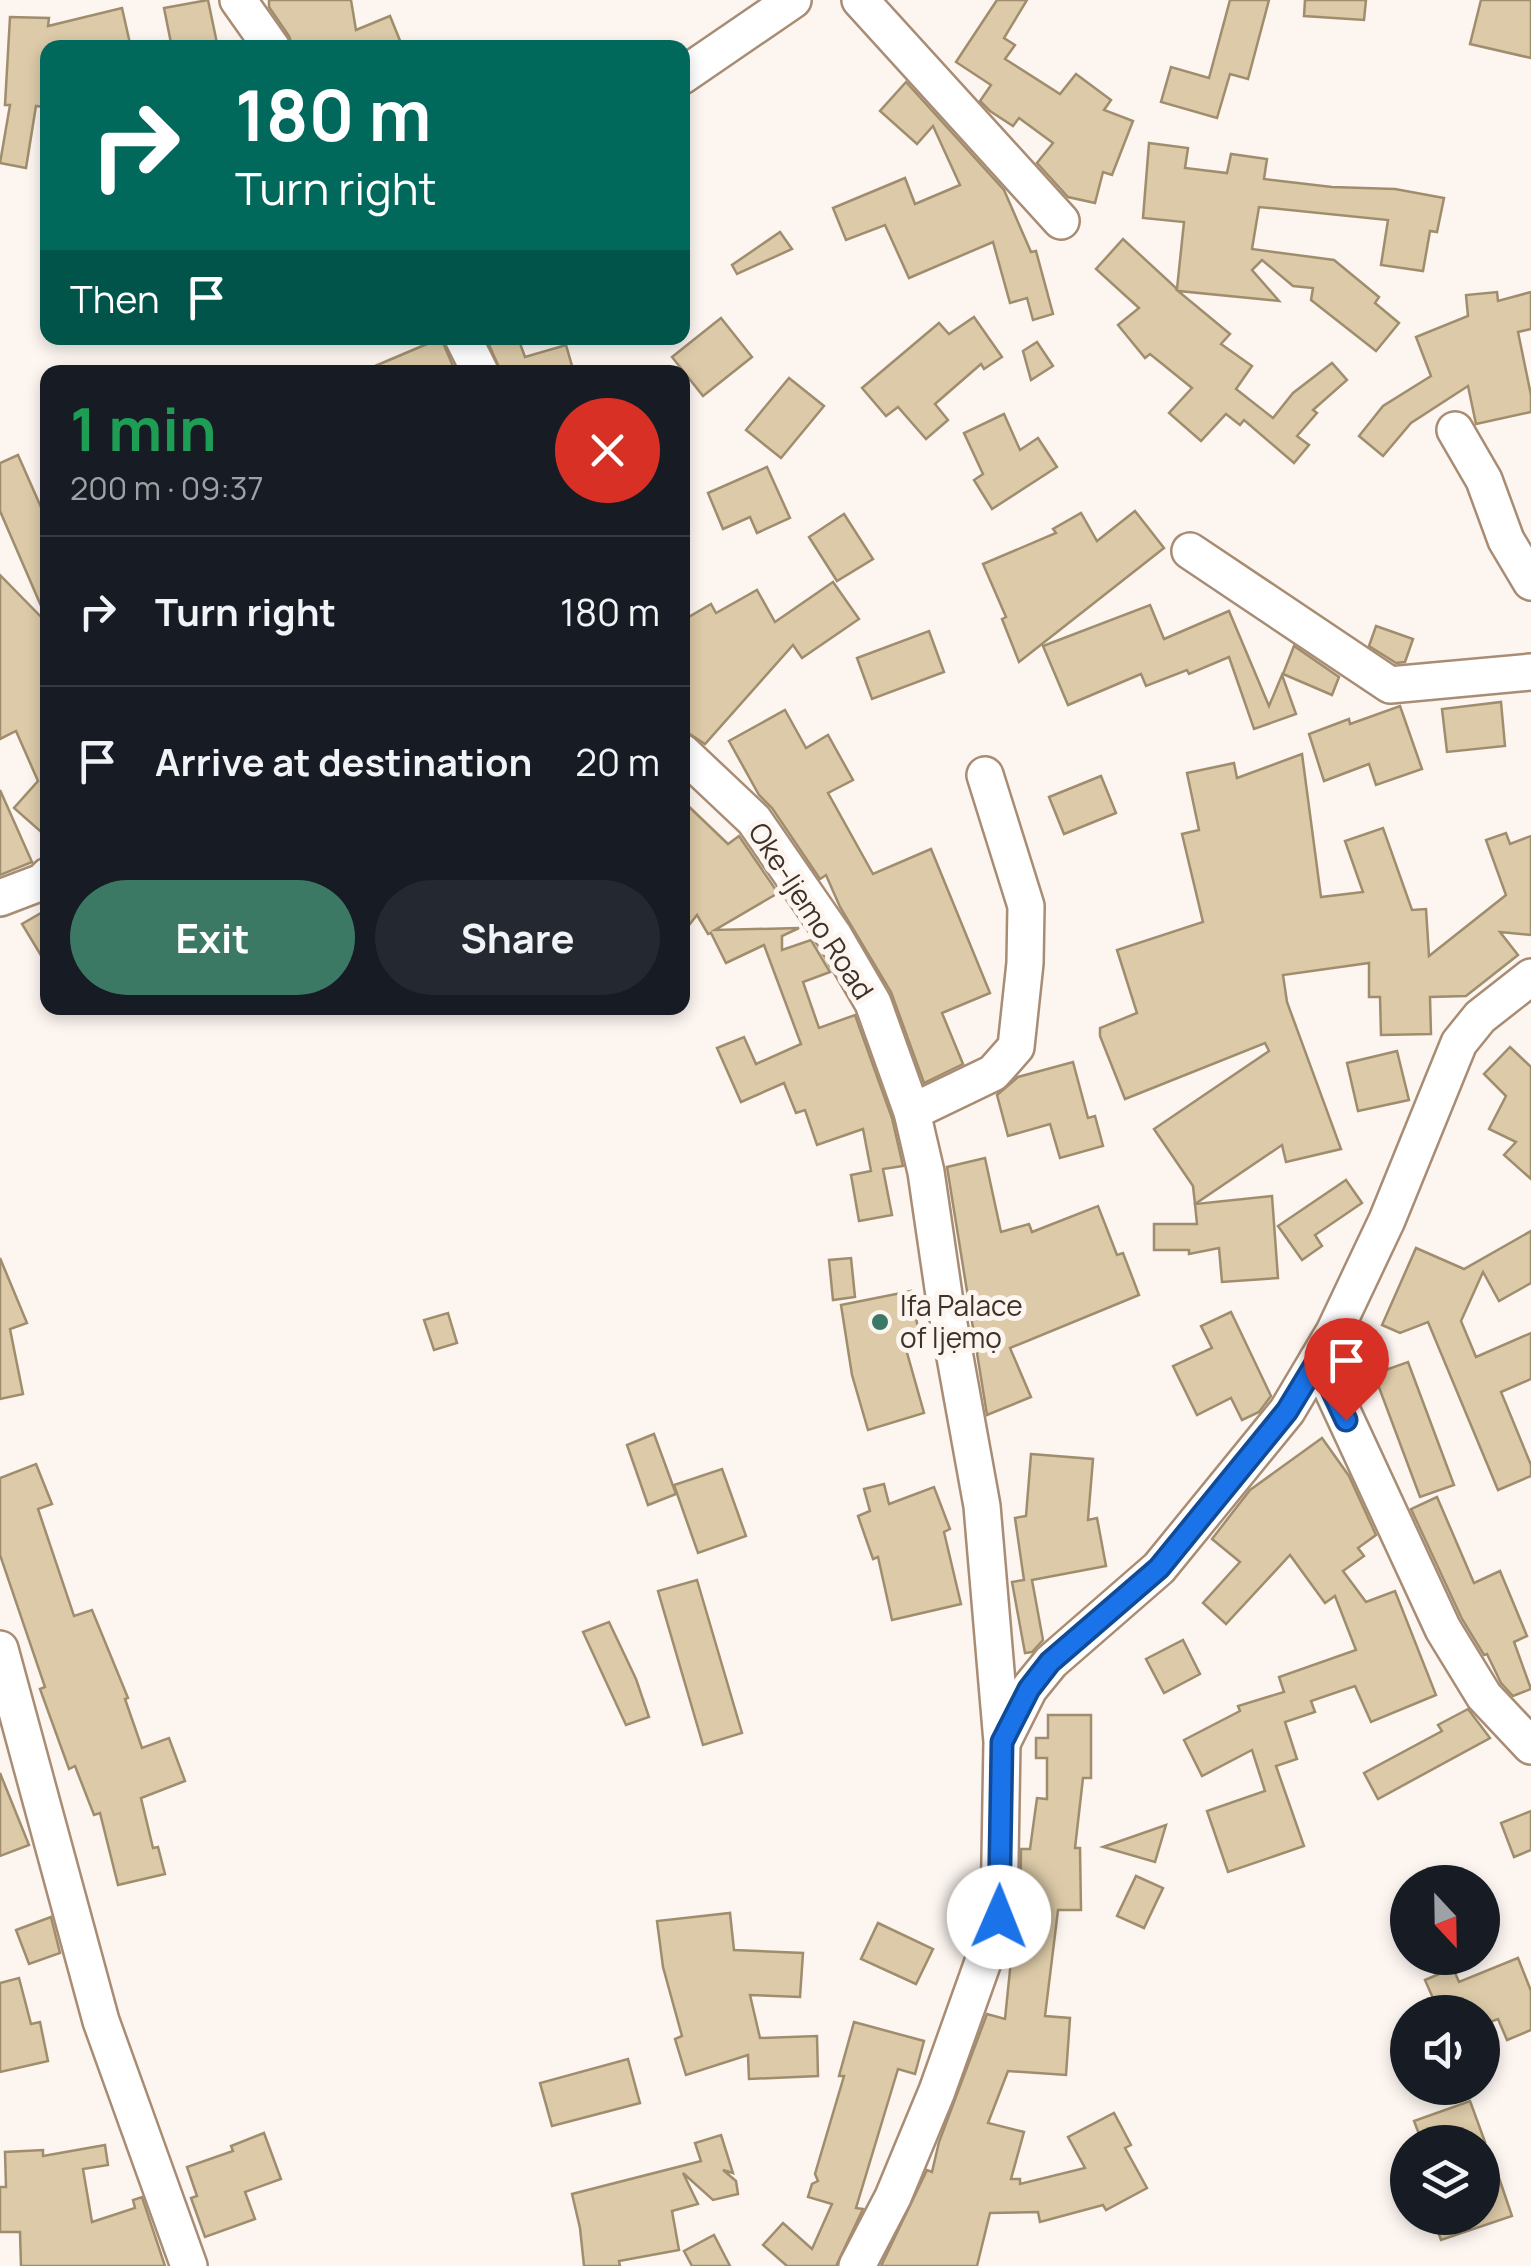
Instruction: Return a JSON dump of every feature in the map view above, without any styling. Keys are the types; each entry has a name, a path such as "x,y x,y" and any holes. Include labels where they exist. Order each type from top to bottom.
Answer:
{"street":[{"path":"238,0 266,40"},
{"path":"690,71 793,0"},
{"path":"860,0 1061,221"},
{"path":"1454,430 1484,480 1506,540 1531,582"},
{"path":"1190,551 1390,685 1531,672"},
{"name":"Oke-Ijemo Road","path":"690,760 754,820 834,936 872,1003 912,1112 926,1172 982,1506 1002,1742 999,1917 937,2091 893,2197 857,2266"},
{"path":"912,1112 993,1073 1016,1048 1026,963 1026,906 985,775"},
{"path":"0,898 40,883"},
{"path":"1002,1742 1029,1689 1050,1662 1159,1568 1287,1411 1318,1360 1387,1220 1459,1043 1480,1017 1531,978"},
{"path":"1318,1360 1444,1629 1484,1696 1531,1746"},
{"path":"0,1649 102,2021 189,2266"}],"building":[{"path":"208,0 216,40 170,40 164,8"},
{"path":"269,0 351,0 356,30 390,16 400,40 290,40 269,7"},
{"path":"997,0 1027,0 1004,38 1015,45 1005,59 1060,94 1076,74 1111,100 1104,110 1133,121 1112,175 1103,172 1095,203 1068,197 1037,163 1053,143 1019,118 1013,126 990,111 980,101 991,85 956,62"},
{"path":"1230,0 1269,0 1248,79 1230,74 1217,118 1161,102 1171,67 1209,78"},
{"path":"1305,0 1366,0 1364,20 1304,16"},
{"path":"1481,0 1531,0 1531,58 1470,44"},
{"path":"122,8 129,40 40,40 40,106 36,106 26,168 0,163 10,105 5,105 10,17 49,18 48,26"},
{"path":"906,82 1004,190 1031,252 1036,251 1053,314 1033,320 1027,298 1010,303 993,242 909,278 885,225 846,240 833,208 905,178 915,204 960,185 933,126 917,144 880,111"},
{"path":"1149,143 1188,148 1185,168 1227,173 1231,154 1267,159 1264,179 1395,189 1444,198 1437,232 1430,231 1423,271 1381,265 1388,220 1259,207 1252,249 1334,260 1379,297 1375,303 1399,323 1376,351 1311,300 1313,288 1293,286 1262,260 1252,270 1279,301 1178,291 1230,334 1221,344 1252,366 1236,389 1273,418 1293,393 1332,363 1347,380 1313,410 1317,413 1297,436 1309,445 1294,463 1244,420 1240,425 1226,414 1201,441 1169,413 1192,388 1150,354 1145,358 1118,325 1139,308 1096,269 1123,239 1177,289 1184,222 1143,218"},
{"path":"780,232 792,249 737,274 732,265"},
{"path":"1497,292 1498,301 1531,292 1531,329 1518,332 1531,412 1476,424 1468,386 1411,423 1383,456 1359,436 1383,406 1431,376 1416,337 1468,316 1466,295"},
{"path":"974,317 1002,357 984,369 981,364 935,404 948,420 926,439 898,407 886,416 862,388 939,323 949,334"},
{"path":"721,318 752,357 703,396 690,380 690,365 678,365 672,357"},
{"path":"1037,342 1053,366 1031,380 1023,351"},
{"path":"425,345 444,345 453,365 377,365"},
{"path":"489,345 521,345 525,357 566,345 572,365 498,365"},
{"path":"789,378 824,406 781,458 746,430"},
{"path":"1004,414 1020,450 1038,438 1057,467 992,509 974,480 983,474 964,433"},
{"path":"18,455 40,505 40,604 0,511 0,463"},
{"path":"767,467 790,518 757,533 750,517 723,529 708,493"},
{"path":"1135,511 1164,548 1019,662 1002,619 1006,617 983,564 1056,533 1053,529 1081,513 1097,541"},
{"path":"844,514 873,559 837,581 809,537"},
{"path":"0,575 40,616 40,831 14,808 38,781 16,731 0,739"},
{"path":"833,582 859,619 802,658 793,645 705,744 690,734 690,616 711,604 716,613 757,590 775,622"},
{"path":"1150,605 1164,639 1229,611 1269,706 1282,675 1296,714 1254,729 1229,657 1146,686 1141,674 1068,705 1043,646"},
{"path":"1376,626 1413,639 1405,662 1396,663 1369,646"},
{"path":"929,631 944,672 872,699 857,658"},
{"path":"1294,646 1339,677 1332,695 1283,674"},
{"path":"1501,702 1505,746 1447,752 1442,709"},
{"path":"1400,706 1422,769 1376,785 1369,764 1324,781 1309,734"},
{"path":"785,710 806,748 828,735 853,780 828,793 873,874 931,849 990,993 942,1013 963,1064 924,1083 891,992 840,907 826,875 820,879 759,795 729,741"},
{"path":"1302,754 1321,897 1363,892 1345,841 1383,828 1412,910 1426,909 1429,956 1506,895 1486,840 1506,833 1510,844 1531,836 1531,935 1500,932 1518,955 1466,996 1430,997 1431,1034 1381,1035 1380,997 1369,997 1369,963 1283,975 1287,1002 1341,1149 1286,1162 1282,1145 1195,1204 1193,1186 1154,1129 1269,1051 1265,1043 1125,1099 1100,1036 1100,1028 1137,1013 1117,950 1203,922 1182,834 1199,830 1187,773 1234,763 1237,778"},
{"path":"1101,776 1116,813 1064,834 1049,797"},
{"path":"0,790 32,862 0,875"},
{"path":"690,808 728,844 739,836 778,893 715,930 799,928 782,936 782,950 811,940 830,972 803,982 819,1028 855,1015 892,1118 903,1166 883,1169 892,1215 859,1221 851,1175 871,1171 863,1129 817,1145 805,1110 796,1113 784,1083 741,1102 717,1048 744,1037 756,1064 801,1044 764,945 726,963 697,915 690,924"},
{"path":"40,914 40,954 22,924"},
{"path":"1510,1047 1531,1067 1531,1179 1504,1155 1516,1142 1489,1129 1506,1096 1484,1074"},
{"path":"1397,1051 1409,1100 1358,1111 1347,1063"},
{"path":"1073,1062 1088,1118 1095,1116 1103,1146 1060,1158 1050,1124 1008,1136 997,1095 1018,1077"},
{"path":"985,1158 1001,1232 1029,1224 1032,1232 1098,1206 1117,1255 1123,1253 1139,1295 1010,1348 1031,1397 987,1415 947,1167"},
{"path":"1346,1180 1362,1203 1315,1235 1322,1246 1302,1260 1278,1226"},
{"path":"1272,1196 1278,1278 1222,1282 1219,1248 1189,1254 1189,1250 1154,1250 1154,1224 1197,1224 1195,1204"},
{"path":"1531,1231 1531,1283 1499,1301 1483,1272 1461,1321 1476,1357 1531,1333 1531,1379 1501,1392 1531,1465 1531,1476 1498,1490 1428,1322 1400,1333 1382,1325 1416,1248 1464,1269"},
{"path":"0,1258 27,1323 10,1329 23,1394 0,1399"},
{"path":"851,1258 855,1297 833,1300 829,1260"},
{"path":"911,1291 920,1339 904,1342 924,1413 868,1430 852,1375 841,1305"},
{"path":"1231,1312 1271,1396 1259,1412 1242,1420 1231,1398 1197,1415 1173,1366 1212,1348 1201,1326"},
{"path":"448,1313 457,1343 434,1350 424,1320"},
{"path":"1408,1362 1454,1485 1420,1497 1374,1374"},
{"path":"654,1434 676,1494 648,1505 627,1445"},
{"path":"1322,1438 1349,1476 1376,1535 1358,1548 1364,1556 1343,1571 1366,1602 1395,1591 1436,1695 1371,1722 1355,1686 1311,1701 1315,1712 1285,1722 1297,1759 1276,1766 1304,1846 1228,1872 1207,1811 1265,1791 1252,1750 1202,1776 1184,1740 1240,1711 1238,1706 1284,1692 1279,1677 1356,1650 1335,1596 1325,1603 1290,1555 1226,1624 1203,1603 1240,1562 1212,1539 1250,1490"},
{"path":"1031,1454 1093,1459 1088,1520 1097,1518 1106,1566 1032,1580 1043,1640 1032,1652 1025,1653 1012,1582 1024,1580 1015,1518 1026,1516"},
{"path":"36,1464 52,1504 38,1509 74,1616 92,1610 128,1698 125,1699 142,1748 169,1738 185,1781 141,1798 153,1848 158,1847 165,1874 118,1885 100,1813 94,1815 75,1766 69,1769 40,1689 45,1687 0,1555 0,1478"},
{"path":"722,1469 746,1536 698,1553 674,1485"},
{"path":"884,1484 889,1504 934,1487 950,1529 944,1532 961,1604 892,1620 878,1557 873,1559 858,1516 870,1511 864,1489"},
{"path":"1437,1497 1474,1583 1500,1571 1527,1636 1514,1642 1531,1689 1513,1696 1462,1619 1411,1509"},
{"path":"697,1580 742,1733 703,1745 658,1591"},
{"path":"609,1622 649,1717 626,1725 583,1632"},
{"path":"1183,1640 1200,1674 1164,1693 1146,1659"},
{"path":"1468,1709 1490,1738 1378,1799 1364,1773 1442,1731 1438,1725"},
{"path":"1048,1715 1091,1715 1091,1778 1083,1778 1075,1848 1080,1848 1081,1910 1058,1910 1045,2016 1070,2018 1066,2075 1008,2071 988,2123 1024,2132 1011,2179 1020,2179 1020,2184 1085,2168 1068,2137 1114,2113 1131,2145 1125,2148 1147,2188 1106,2210 1103,2205 1040,2222 1038,2212 990,2213 977,2266 881,2266 927,2170 932,2172 939,2142 987,2014 1005,2019 1013,1941 1020,1917 1021,1849 1030,1849 1037,1798 1047,1799 1047,1758 1036,1758 1036,1738 1048,1738"},
{"path":"0,1773 29,1845 0,1856"},
{"path":"1531,1811 1531,1850 1514,1857 1501,1823"},
{"path":"1166,1825 1155,1862 1103,1847"},
{"path":"1136,1876 1163,1888 1144,1928 1117,1916"},
{"path":"730,1913 734,1950 803,1953 800,1997 750,1995 760,2038 817,2036 818,2076 749,2079 748,2055 686,2075 675,2039 682,2036 663,1967 657,1921"},
{"path":"51,1917 60,1953 29,1964 16,1930"},
{"path":"878,1923 933,1949 916,1984 861,1959"},
{"path":"1518,1958 1531,1991 1531,2030 1507,2040 1500,2024 1500,1995 1432,1995 1425,1980 1437,1975 1456,1975 1459,1982 1476,1975 1500,1975 1500,1965"},
{"path":"19,1978 31,2024 40,2022 48,2061 0,2072 0,1983"},
{"path":"854,2022 924,2041 915,2074 898,2069 856,2208 863,2209 836,2266 787,2266 763,2245 783,2223 812,2249 832,2204 808,2197 812,2184 818,2181 815,2174 844,2076 839,2076"},
{"path":"628,2059 640,2103 552,2126 540,2083"},
{"path":"1459,2105 1471,2105 1479,2125 1416,2125 1414,2121"},
{"path":"264,2133 281,2179 245,2192 255,2219 205,2237 191,2198 197,2196 187,2167 233,2151 231,2146"},
{"path":"721,2135 733,2173 723,2170 736,2181 738,2194 713,2200 683,2173 698,2204 672,2211 679,2250 619,2261 620,2266 584,2266 572,2194 701,2161 695,2143"},
{"path":"105,2145 108,2165 83,2169 92,2222 135,2208 133,2200 142,2197 165,2266 21,2266 20,2232 0,2232 0,2187 6,2187 5,2152 43,2150 43,2156"},
{"path":"1500,2181 1512,2216 1500,2220"},
{"path":"714,2235 730,2266 692,2266 684,2251"}],"place":[{"name":"Ifa Palace of Ijẹmọ","path":"880,1322"}],"route":[{"path":"999,1917 1002,1742 1029,1689 1050,1662 1159,1568 1287,1411 1318,1360 1346,1420"}]}
